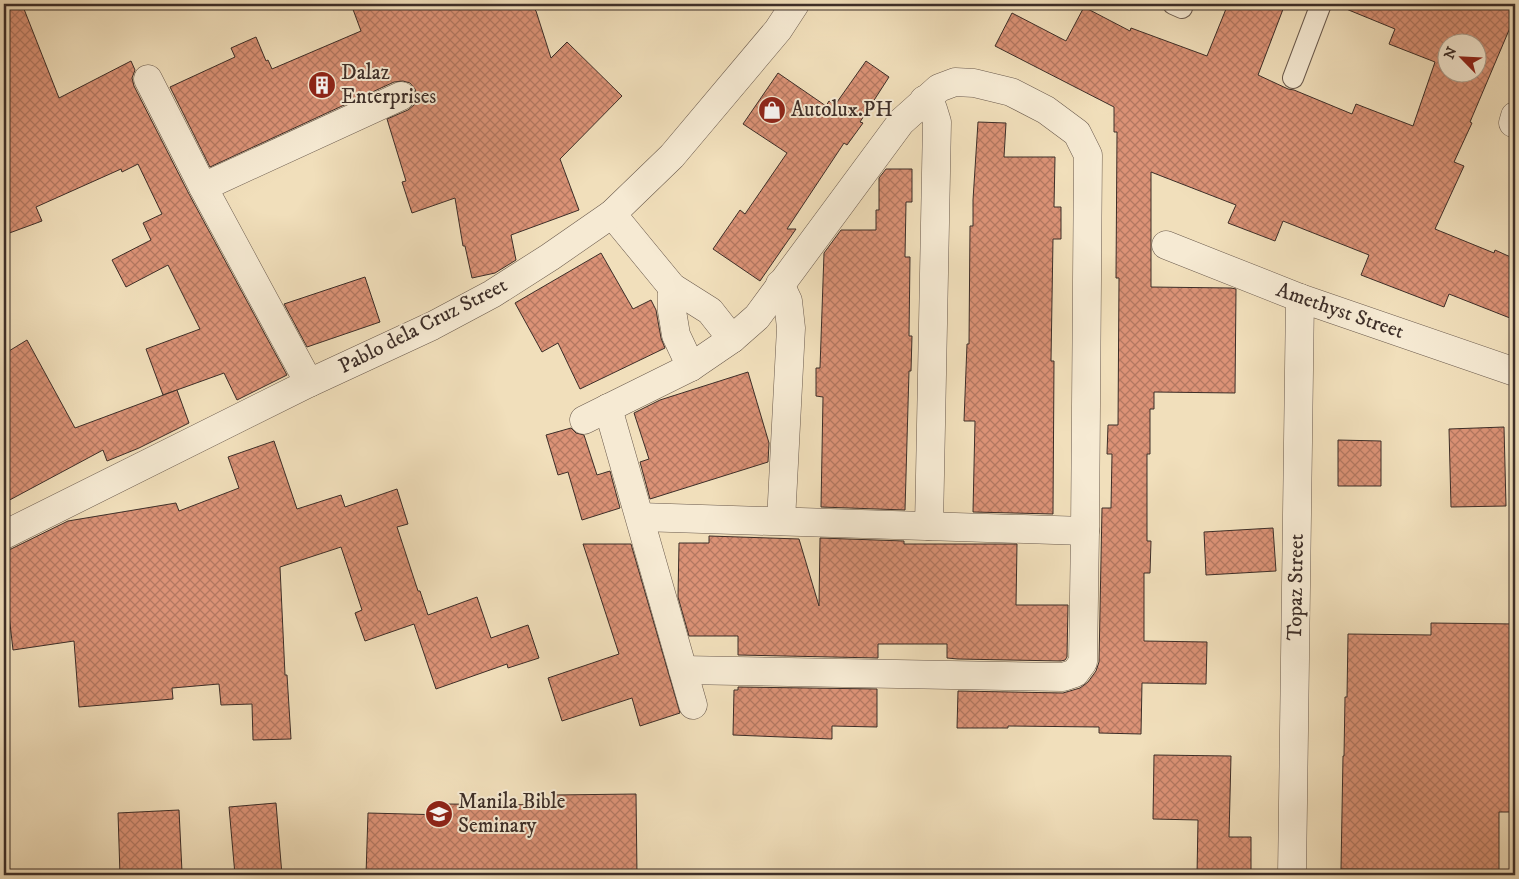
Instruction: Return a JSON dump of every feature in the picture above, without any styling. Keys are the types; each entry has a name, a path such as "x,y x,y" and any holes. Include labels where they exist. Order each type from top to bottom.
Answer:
{"street":[{"name":"Pablo dela Cruz Street","path":"4,535 309,383 432,326 492,294 612,214 672,156 778,30 795,4"},
{"path":"148,79 203,187 309,383"},
{"path":"584,420 690,367 732,339 757,317 901,122 939,88 955,82 974,83 1011,92 1046,110 1077,133 1088,154 1082,662 1075,673 1063,677 683,670"},
{"path":"203,187 401,96"},
{"path":"924,100 933,109 937,122 928,526"},
{"path":"612,214 672,287 710,311 732,339"},
{"name":"Amethyst Street","path":"1166,245 1300,298 1515,372"},
{"path":"780,284 788,301 791,328 781,521"},
{"path":"672,287 672,311 676,335 690,367"},
{"name":"Topaz Street","path":"1292,875 1300,298"},
{"path":"608,408 693,706"},
{"path":"640,517 1085,531"}],"lane":[{"path":"1293,78 1321,4"}],"building":[{"path":"4,4 22,4 59,98 131,61 135,70 132,78 134,86 189,194 287,375 237,400 224,373 163,395 146,349 200,329 168,265 126,287 112,260 151,240 143,223 162,214 138,164 122,172 121,169 36,207 42,221 4,235"},
{"path":"351,4 529,4 536,11 551,58 567,42 622,96 560,159 579,210 511,235 516,260 495,273 472,278 465,246 463,246 455,198 412,213 402,182 406,181 387,119 408,110 414,105 417,97 415,89 410,83 403,81 394,82 210,167 170,87 235,57 231,48 256,37 266,61 268,60 272,69 361,31"},
{"path":"1228,4 1285,4 1258,75 1352,114 1356,104 1413,126 1435,62 1389,44 1395,29 1334,4 1515,4 1515,16 1470,122 1472,123 1454,162 1464,166 1435,229 1494,253 1495,250 1515,259 1515,320 1449,294 1444,307 1361,275 1369,255 1283,221 1275,241 1228,223 1236,205 1151,172 1151,287 1236,289 1235,393 1154,392 1154,409 1150,409 1150,454 1147,454 1147,541 1151,541 1150,573 1144,573 1144,641 1207,642 1206,684 1142,683 1141,734 1099,733 1099,727 1008,726 1008,728 957,728 958,691 1063,693 1080,688 1088,682 1096,671 1099,662 1102,508 1111,508 1112,454 1107,454 1108,425 1118,425 1119,278 1116,278 1117,132 1114,132 1114,107 995,46 1012,13 1066,41 1084,7 1130,31 1131,28 1207,56"},
{"path":"866,61 889,77 860,122 863,123 847,145 844,143 787,229 796,229 760,281 713,249 740,210 745,214 787,153 743,124 778,73 826,106 829,101 835,105"},
{"path":"978,122 1006,123 1004,157 1055,157 1054,207 1061,207 1061,239 1053,239 1051,361 1054,361 1053,514 973,512 975,421 964,421 967,344 969,344 970,226 973,226"},
{"path":"886,169 912,169 912,202 906,202 905,257 910,257 909,336 912,336 911,371 909,371 905,510 821,507 823,397 816,396 816,368 820,368 824,253 841,230 876,230 876,210 879,210 879,178"},
{"path":"601,253 633,309 651,300 656,310 661,338 665,348 580,389 558,343 542,352 515,303"},
{"path":"365,277 380,322 307,347 284,304"},
{"path":"27,340 75,428 177,390 189,423 139,448 107,461 103,450 4,503 4,354"},
{"path":"748,372 769,443 768,462 650,499 640,462 649,459 634,413 660,400"},
{"path":"1504,427 1506,506 1451,507 1449,429"},
{"path":"571,428 576,433 584,435 597,475 610,471 620,508 582,520 568,472 558,475 546,435"},
{"path":"1338,440 1381,441 1381,486 1338,486"},
{"path":"274,441 297,509 341,495 345,507 397,489 408,524 397,527 428,615 477,597 491,638 528,625 539,658 508,668 507,664 436,689 414,624 365,641 355,613 362,610 341,547 280,567 285,675 287,675 291,739 253,740 252,704 221,705 219,684 172,688 173,699 79,707 74,641 13,650 7,598 4,599 4,551 68,521 176,503 179,511 239,488 228,457"},
{"path":"1273,528 1276,571 1206,575 1204,532"},
{"path":"709,536 799,539 819,606 820,538 904,541 904,544 1017,544 1016,605 1068,605 1067,657 1061,661 947,658 947,644 878,644 878,658 738,655 738,636 689,636 678,597 679,543 709,543"},
{"path":"583,544 631,544 680,713 640,726 632,698 562,721 548,678 619,654"},
{"path":"1431,623 1515,624 1515,812 1499,812 1499,875 1442,875 1442,870 1341,869 1348,634 1431,635"},
{"path":"738,687 877,689 877,727 832,726 832,739 733,735 734,690 738,690"},
{"path":"1154,755 1231,756 1229,837 1251,837 1251,875 1197,875 1198,820 1153,819"},
{"path":"636,794 637,875 366,875 368,813 445,815 445,804 554,805 554,795"},
{"path":"276,803 282,875 235,875 229,807"},
{"path":"179,810 182,872 120,875 118,813"}],"place":[{"name":"Dalaz Enterprises","path":"322,85"},
{"name":"Autolux.PH","path":"772,110"},
{"name":"Manila Bible Seminary","path":"439,814"}]}
